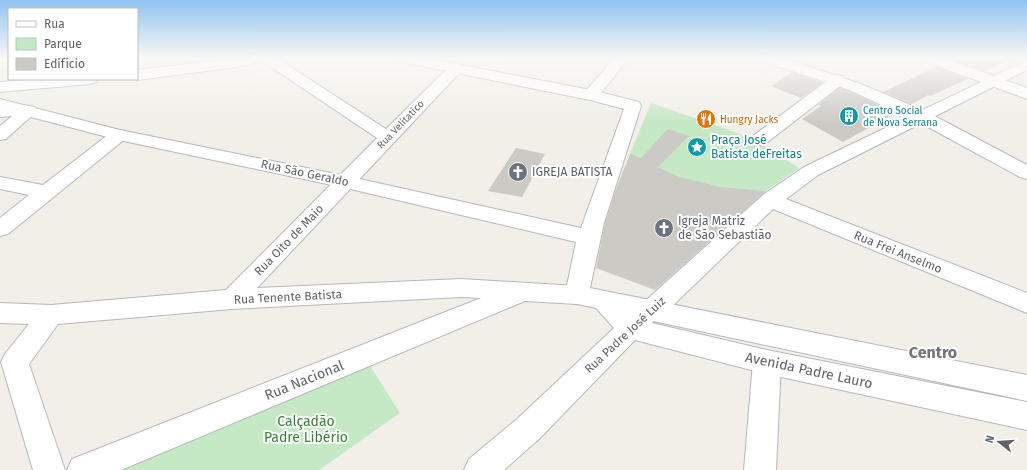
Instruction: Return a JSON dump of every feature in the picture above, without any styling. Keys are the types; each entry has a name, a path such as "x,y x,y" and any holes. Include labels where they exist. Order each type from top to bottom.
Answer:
{"street":[{"path":"0,87 79,80"},
{"path":"300,80 387,137"},
{"name":"Rua Velitatico","path":"346,182 387,137 444,80"},
{"path":"516,80 591,95 633,106 588,238 581,265 577,295 653,309 1027,388"},
{"path":"591,95 604,80"},
{"path":"759,140 838,80 923,117 1027,173"},
{"path":"990,80 1027,94"},
{"name":"Rua Padre José Luiz","path":"480,470 528,429 630,328 653,309 770,200 811,171 923,117 993,81"},
{"name":"Rua São Geraldo","path":"0,104 119,135 346,182 588,238"},
{"path":"0,135 26,110"},
{"name":"Rua São Geraldo","path":"0,112 26,110"},
{"path":"0,229 119,135"},
{"name":"Rua Oito de Maio","path":"232,299 346,182"},
{"path":"0,183 45,192"},
{"name":"Rua Frei Anselmo","path":"770,200 1027,303"},
{"name":"Rua Tenente Batista","path":"0,313 51,315 232,299 461,288 577,295"},
{"name":"Rua Nacional","path":"83,470 524,292"},
{"path":"603,300 630,328"},
{"path":"49,470 8,363 51,315"},
{"name":"Avenida Padre Lauro","path":"630,328 767,362 1027,416"},
{"path":"760,470 767,362"}],"green space":[{"name":"Praça José Batista deFreitas","path":"651,103 735,132 765,146 799,168 766,191 721,187 680,177 630,154"},
{"name":"Calçadão Padre Libério","path":"365,358 400,413 319,470 112,470"}],"building":[{"path":"780,80 814,80 822,83 801,98 771,86"},
{"path":"909,80 966,80 930,96 928,95 912,104 883,92"},
{"name":"Centro Social de Nova Serrana","path":"839,88 896,113 843,142 802,119 821,106 818,105"},
{"name":"Igreja Matriz de São Sebastião","path":"668,129 689,136 658,167 680,177 721,187 766,191 655,290 596,268 605,223 616,189 630,154 641,158"},
{"name":"IGREJA BATISTA","path":"516,148 545,154 522,197 488,191"}],"place":[{"name":"Centro Social de Nova Serrana","path":"849,116"},
{"name":"Hungry Jacks","path":"706,119"},
{"name":"Praça José Batista deFreitas","path":"697,147"},
{"name":"IGREJA BATISTA","path":"518,172"},
{"name":"Igreja Matriz de São Sebastião","path":"664,228"}],"district":[{"name":"Centro","path":"933,352"}]}
